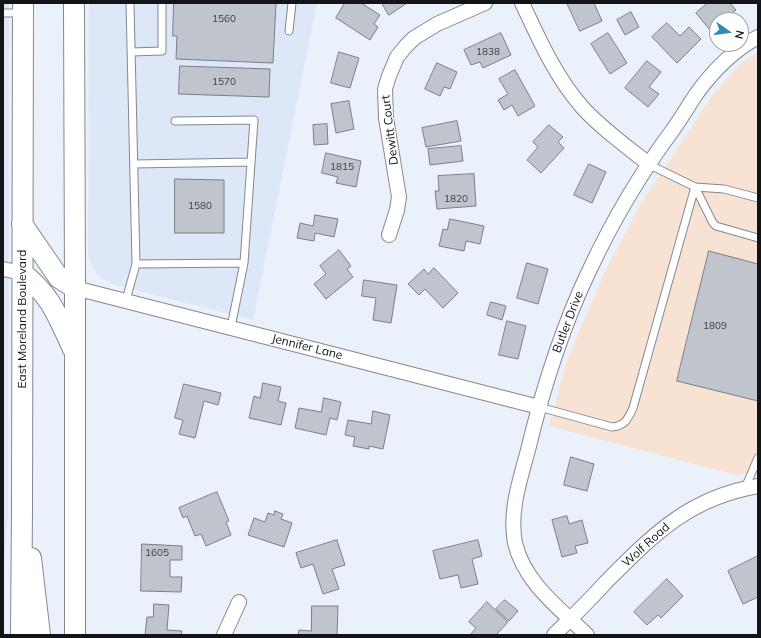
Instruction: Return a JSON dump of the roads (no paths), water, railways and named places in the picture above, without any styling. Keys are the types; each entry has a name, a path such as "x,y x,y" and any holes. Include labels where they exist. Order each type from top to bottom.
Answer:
{"main road":[{"path":"73,5 75,635"},
{"name":"East Moreland Boulevard","path":"21,635 23,8"},
{"path":"22,224 59,278 75,288"},
{"path":"22,273 35,283 49,299 75,355"},
{"path":"22,509 34,571 40,635"}],"street":[{"name":"Dewitt Court","path":"389,235 397,210 399,197 386,118 385,90 389,76 397,57 414,38 437,24 485,3"},
{"path":"522,3 544,50 556,72 569,90 601,126 650,165"},
{"name":"Butler Drive","path":"587,635 540,589 529,575 518,553 515,541 513,514 538,407 557,348 589,269 606,238 650,165 709,78 721,65 757,38"},
{"path":"3,269 22,273"},
{"name":"Jennifer Lane","path":"75,288 538,407"},
{"name":"Wolf Road","path":"554,635 642,546 666,525 706,502 725,494 752,487"},
{"path":"224,635 239,602"}],"lane":[{"path":"126,300 136,264 130,3"},
{"path":"132,52 162,51 162,3"},
{"path":"289,31 292,3"},
{"path":"3,13 23,8"},
{"path":"175,122 254,120 244,264 231,327"},
{"path":"134,164 251,162"},
{"path":"650,165 695,188 724,189 758,198"},
{"path":"695,188 716,226 758,238"},
{"path":"538,407 612,427 620,426 628,420 633,408 695,188"},
{"path":"136,264 244,264"},
{"path":"752,487 758,458"}]}
